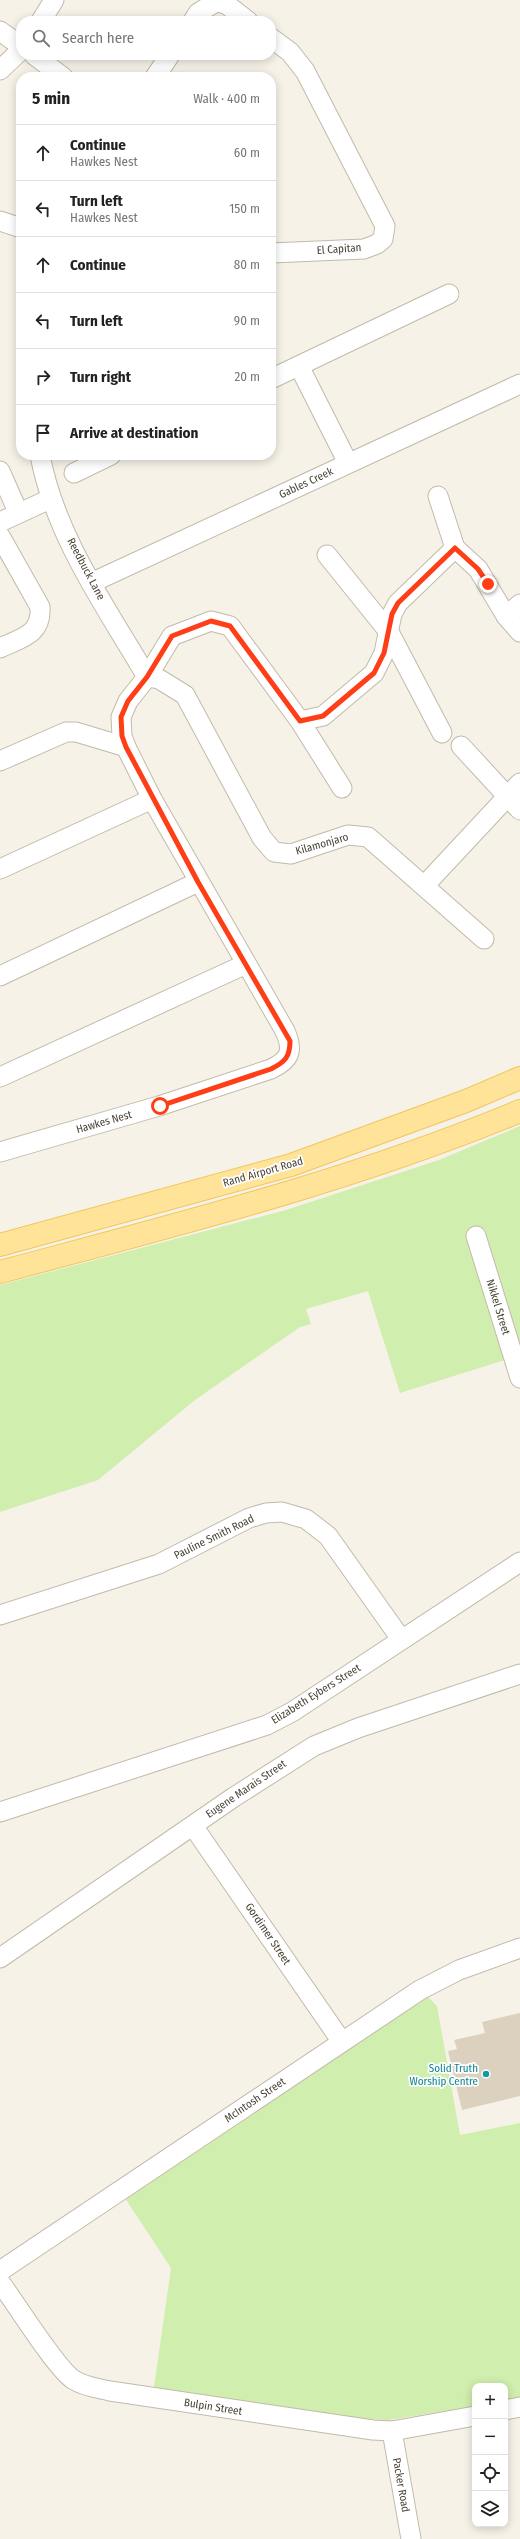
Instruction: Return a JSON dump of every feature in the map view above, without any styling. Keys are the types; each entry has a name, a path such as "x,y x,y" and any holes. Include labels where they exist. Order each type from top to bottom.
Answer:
{"main road":[{"name":"Rand Airport Road","path":"0,1245 291,1165 444,1109 520,1078"},
{"path":"0,1272 225,1211 382,1163 469,1132 520,1111"}],"street":[{"path":"43,16 54,0"},
{"path":"197,16 216,2 226,4 242,16"},
{"path":"0,31 16,42"},
{"name":"El Capitan","path":"276,42 290,52 305,70 383,219 385,233 383,239 378,244 364,249 276,253"},
{"path":"0,70 16,55"},
{"path":"41,60 56,72"},
{"path":"158,72 167,60"},
{"path":"0,221 16,226"},
{"path":"276,377 449,294"},
{"path":"299,366 348,464"},
{"name":"Gables Creek","path":"91,583 520,384"},
{"name":"Reedbuck Lane","path":"41,460 50,499 91,583 147,677"},
{"path":"74,473 101,460"},
{"path":"0,471 18,512"},
{"path":"438,496 455,548 478,569 513,610 520,632"},
{"path":"0,522 18,512 50,499"},
{"path":"0,536 40,607 41,619 31,634 0,648"},
{"path":"300,721 323,716 374,673 384,653 392,614 398,603 455,548"},
{"path":"327,555 388,632 442,733"},
{"name":"Hawkes Nest","path":"0,1152 160,1106 271,1069 284,1063 290,1052 290,1041 152,799 122,736 121,717 128,701 147,677 172,636 211,621 230,626 300,721 342,788"},
{"name":"Kilamonjaro","path":"147,677 159,679 186,695 262,838 274,852 291,854 348,835 368,837 484,939"},
{"path":"0,760 66,732 76,732 126,747"},
{"path":"461,746 520,810"},
{"path":"424,886 506,796 520,783"},
{"path":"0,869 152,799"},
{"path":"0,976 198,882"},
{"path":"0,1077 246,964"},
{"name":"Nikkel Street","path":"476,1236 520,1378"},
{"name":"Pauline Smith Road","path":"0,1615 159,1564 249,1518 266,1513 282,1512 306,1519 328,1536 401,1639"},
{"name":"Elizabeth Eybers Street","path":"0,1812 267,1725 292,1712 520,1562"},
{"name":"Eugene Marais Street","path":"0,1958 291,1759 328,1739 520,1674"},
{"name":"Gordimer Street","path":"193,1826 342,2042"},
{"name":"McIntosh Street","path":"0,2271 420,1990 446,1976 520,1948"},
{"name":"Bulpin Street","path":"0,2282 59,2365 73,2380 85,2385 110,2391 257,2414 392,2431 472,2417"},
{"path":"508,2410 520,2408"},
{"name":"Packer Road","path":"392,2431 411,2539"}],"green space":[{"path":"520,1126 520,1355 400,1393 368,1291 306,1309 311,1324 300,1327 195,1400 98,1480 0,1512 0,1285 286,1210 439,1160"},
{"path":"428,1997 437,2006 460,2135 520,2123 520,2399 508,2401 508,2383 472,2383 472,2406 389,2420 341,2418 154,2387 171,2268 125,2198"}],"building":[{"name":"Solid Truth Worship Centre","path":"520,2013 520,2096 462,2110 448,2051 457,2049 454,2040 485,2033 482,2022"}],"place":[{"name":"Solid Truth Worship Centre","path":"486,2074"}],"route":[{"path":"160,1106 271,1069 284,1063 290,1052 290,1041 198,882 152,799 126,747 122,736 121,717 128,701 147,677 172,636 192,627 211,621 230,626 300,721 323,716 374,673 384,653 392,614 398,603 455,548 478,569 488,584"}]}
